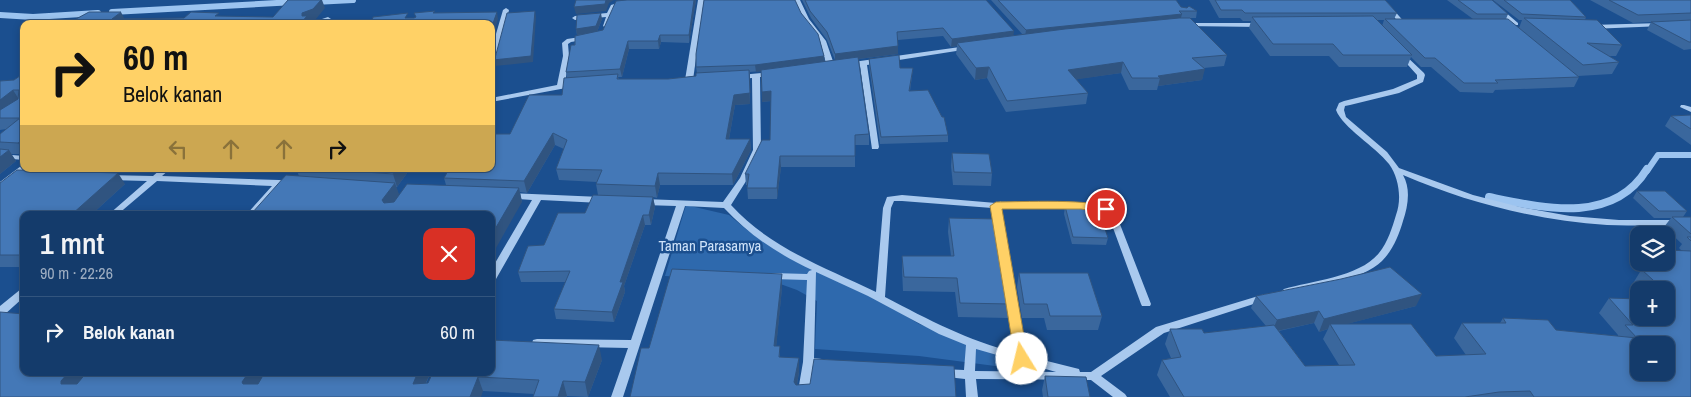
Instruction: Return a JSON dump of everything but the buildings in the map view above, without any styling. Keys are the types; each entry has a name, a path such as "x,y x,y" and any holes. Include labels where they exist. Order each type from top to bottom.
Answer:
{"street":[{"path":"700,0 685,80 700,79"},
{"path":"797,0 806,19 823,41 831,67"},
{"path":"1382,0 1400,25 1414,25"},
{"path":"1487,0 1516,24"},
{"path":"561,85 566,56 565,43 569,40 600,36 614,4 634,3"},
{"path":"495,42 506,10"},
{"path":"575,18 610,15"},
{"path":"1188,18 1193,25"},
{"path":"1518,34 1506,24 1526,24"},
{"path":"1176,25 1266,25"},
{"path":"1583,27 1612,28 1671,25"},
{"path":"822,68 975,47"},
{"path":"932,372 970,375 1092,376 1160,330 1291,289 1341,277 1371,265 1386,252 1402,217 1403,182 1398,170 1382,150 1340,113 1342,105 1396,91 1420,80 1421,75 1397,50"},
{"path":"863,63 875,147"},
{"path":"728,77 784,73"},
{"path":"726,206 744,178 756,150 756,76"},
{"path":"495,99 561,85 578,84"},
{"path":"0,156 20,158"},
{"path":"0,186 20,170"},
{"path":"1398,170 1437,187 1475,200 1534,214 1596,221 1691,223"},
{"path":"28,172 36,174"},
{"path":"117,211 162,172"},
{"path":"95,177 299,185"},
{"path":"254,211 279,183"},
{"path":"498,196 614,201"},
{"path":"495,272 538,197"},
{"path":"880,298 887,208 890,199 902,198 996,206 1081,206 1106,209 1113,216 1146,304"},
{"path":"634,202 726,206 754,234 813,266 880,298 922,322 972,344 1022,359 1092,376 1121,397"},
{"path":"617,397 635,344 664,274 681,204"},
{"path":"996,206 1022,359"},
{"path":"803,397 808,362 813,266"},
{"path":"764,276 811,277"},
{"path":"3,314 20,295"},
{"path":"530,343 635,344"},
{"path":"972,344 970,375 972,397"},
{"path":"808,362 836,364"}],"green space":[{"name":"Taman Parasamya","path":"686,205 729,215 747,230 807,266 873,296 919,324 1011,359 1009,366 995,366 919,356 815,349 817,301 797,290 772,281 665,276"}],"waterway":[{"path":"314,2 353,0"},
{"path":"112,12 295,2"},
{"path":"0,15 33,17 98,13"},
{"path":"1647,171 1658,155 1691,155"},
{"path":"1489,197 1554,208 1576,208 1596,205 1616,199 1633,187 1647,169"}],"route":[{"path":"1022,359 996,206 1081,206 1106,209"}]}
